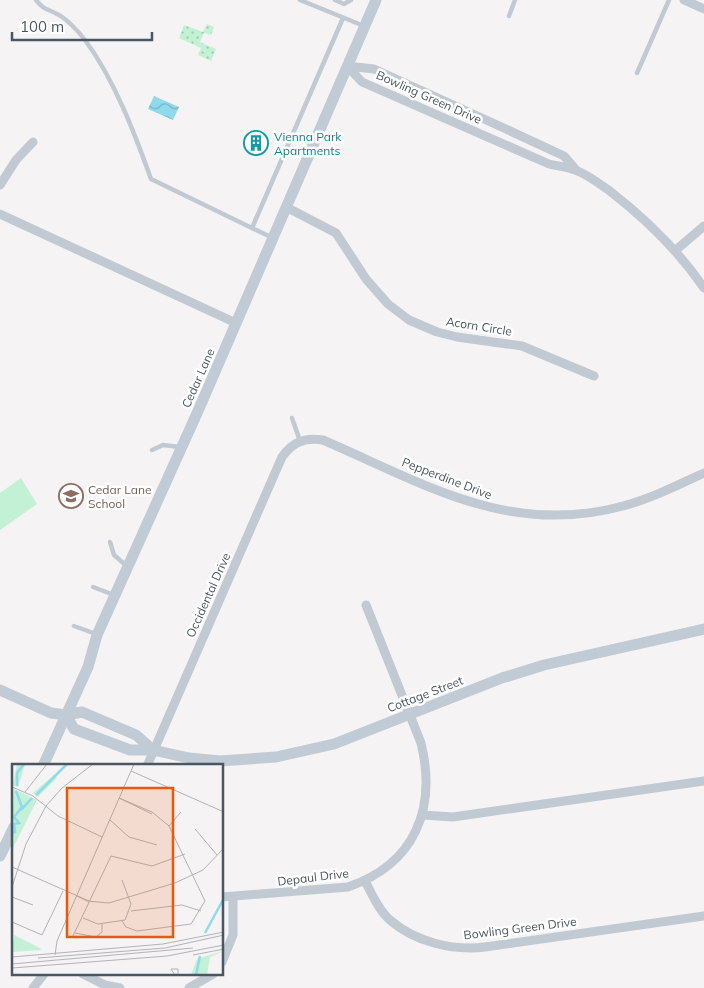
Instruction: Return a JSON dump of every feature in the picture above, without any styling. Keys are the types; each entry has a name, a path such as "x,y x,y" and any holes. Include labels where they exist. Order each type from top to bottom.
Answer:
{"main road":[{"name":"Cedar Lane","path":"44,764 88,667 98,635 182,447 376,0"},
{"name":"Cottage Street","path":"153,750 136,735 82,712 66,715 74,729 130,750 153,750 189,758 220,761 276,758 334,744 502,678 544,665 704,628"},
{"path":"0,690 51,713 66,715"},
{"path":"0,856 12,831"}],"street":[{"path":"684,0 704,9"},
{"name":"Bowling Green Drive","path":"347,66 362,82 549,164 576,170 600,184 636,212 676,250 704,288"},
{"name":"Bowling Green Drive","path":"347,66 374,70 506,129 564,156 576,170"},
{"path":"0,185 16,160 33,142"},
{"name":"Acorn Circle","path":"286,207 336,233 366,279 388,304 409,320 437,332 457,337 522,346 594,376"},
{"path":"0,214 236,323"},
{"path":"676,250 704,226"},
{"name":"Pepperdine Drive","path":"300,441 323,440 464,501 502,512 533,516 582,514 623,506 656,495 704,473"},
{"name":"Occidental Drive","path":"148,764 282,458 289,448 300,441"},
{"name":"Depaul Drive","path":"224,897 335,889 365,881 383,870 402,852 411,840 422,815 428,790 426,764 421,743 366,605"},
{"path":"422,815 453,817 704,781"},
{"name":"Bowling Green Drive","path":"365,881 391,921 450,948 485,947 704,916"},
{"path":"224,959 233,936 233,897"},
{"path":"33,988 42,976"},
{"path":"87,976 105,985 120,988"},
{"path":"189,988 210,976"}],"lane":[{"path":"36,0 44,10 58,14 84,39 103,69 140,148 151,179 273,238"},
{"path":"300,0 364,26"},
{"path":"334,0 344,4 351,0"},
{"path":"508,16 515,0"},
{"path":"637,73 669,0"},
{"path":"252,228 343,18"},
{"path":"292,418 300,441"},
{"path":"152,450 163,446 182,447"},
{"path":"110,542 114,555 129,568"},
{"path":"93,587 115,596"},
{"path":"74,626 98,635"}],"green space":[{"path":"207,24 214,27 211,35 204,33 200,42 216,49 211,61 198,55 201,48 179,38 184,25 203,32"},
{"path":"21,478 37,504 0,530 0,493"}],"water":[{"path":"154,96 179,107 173,120 148,109"}],"place":[{"name":"Vienna Park Apartments","path":"256,143"},
{"name":"Cedar Lane School","path":"71,496"}]}
